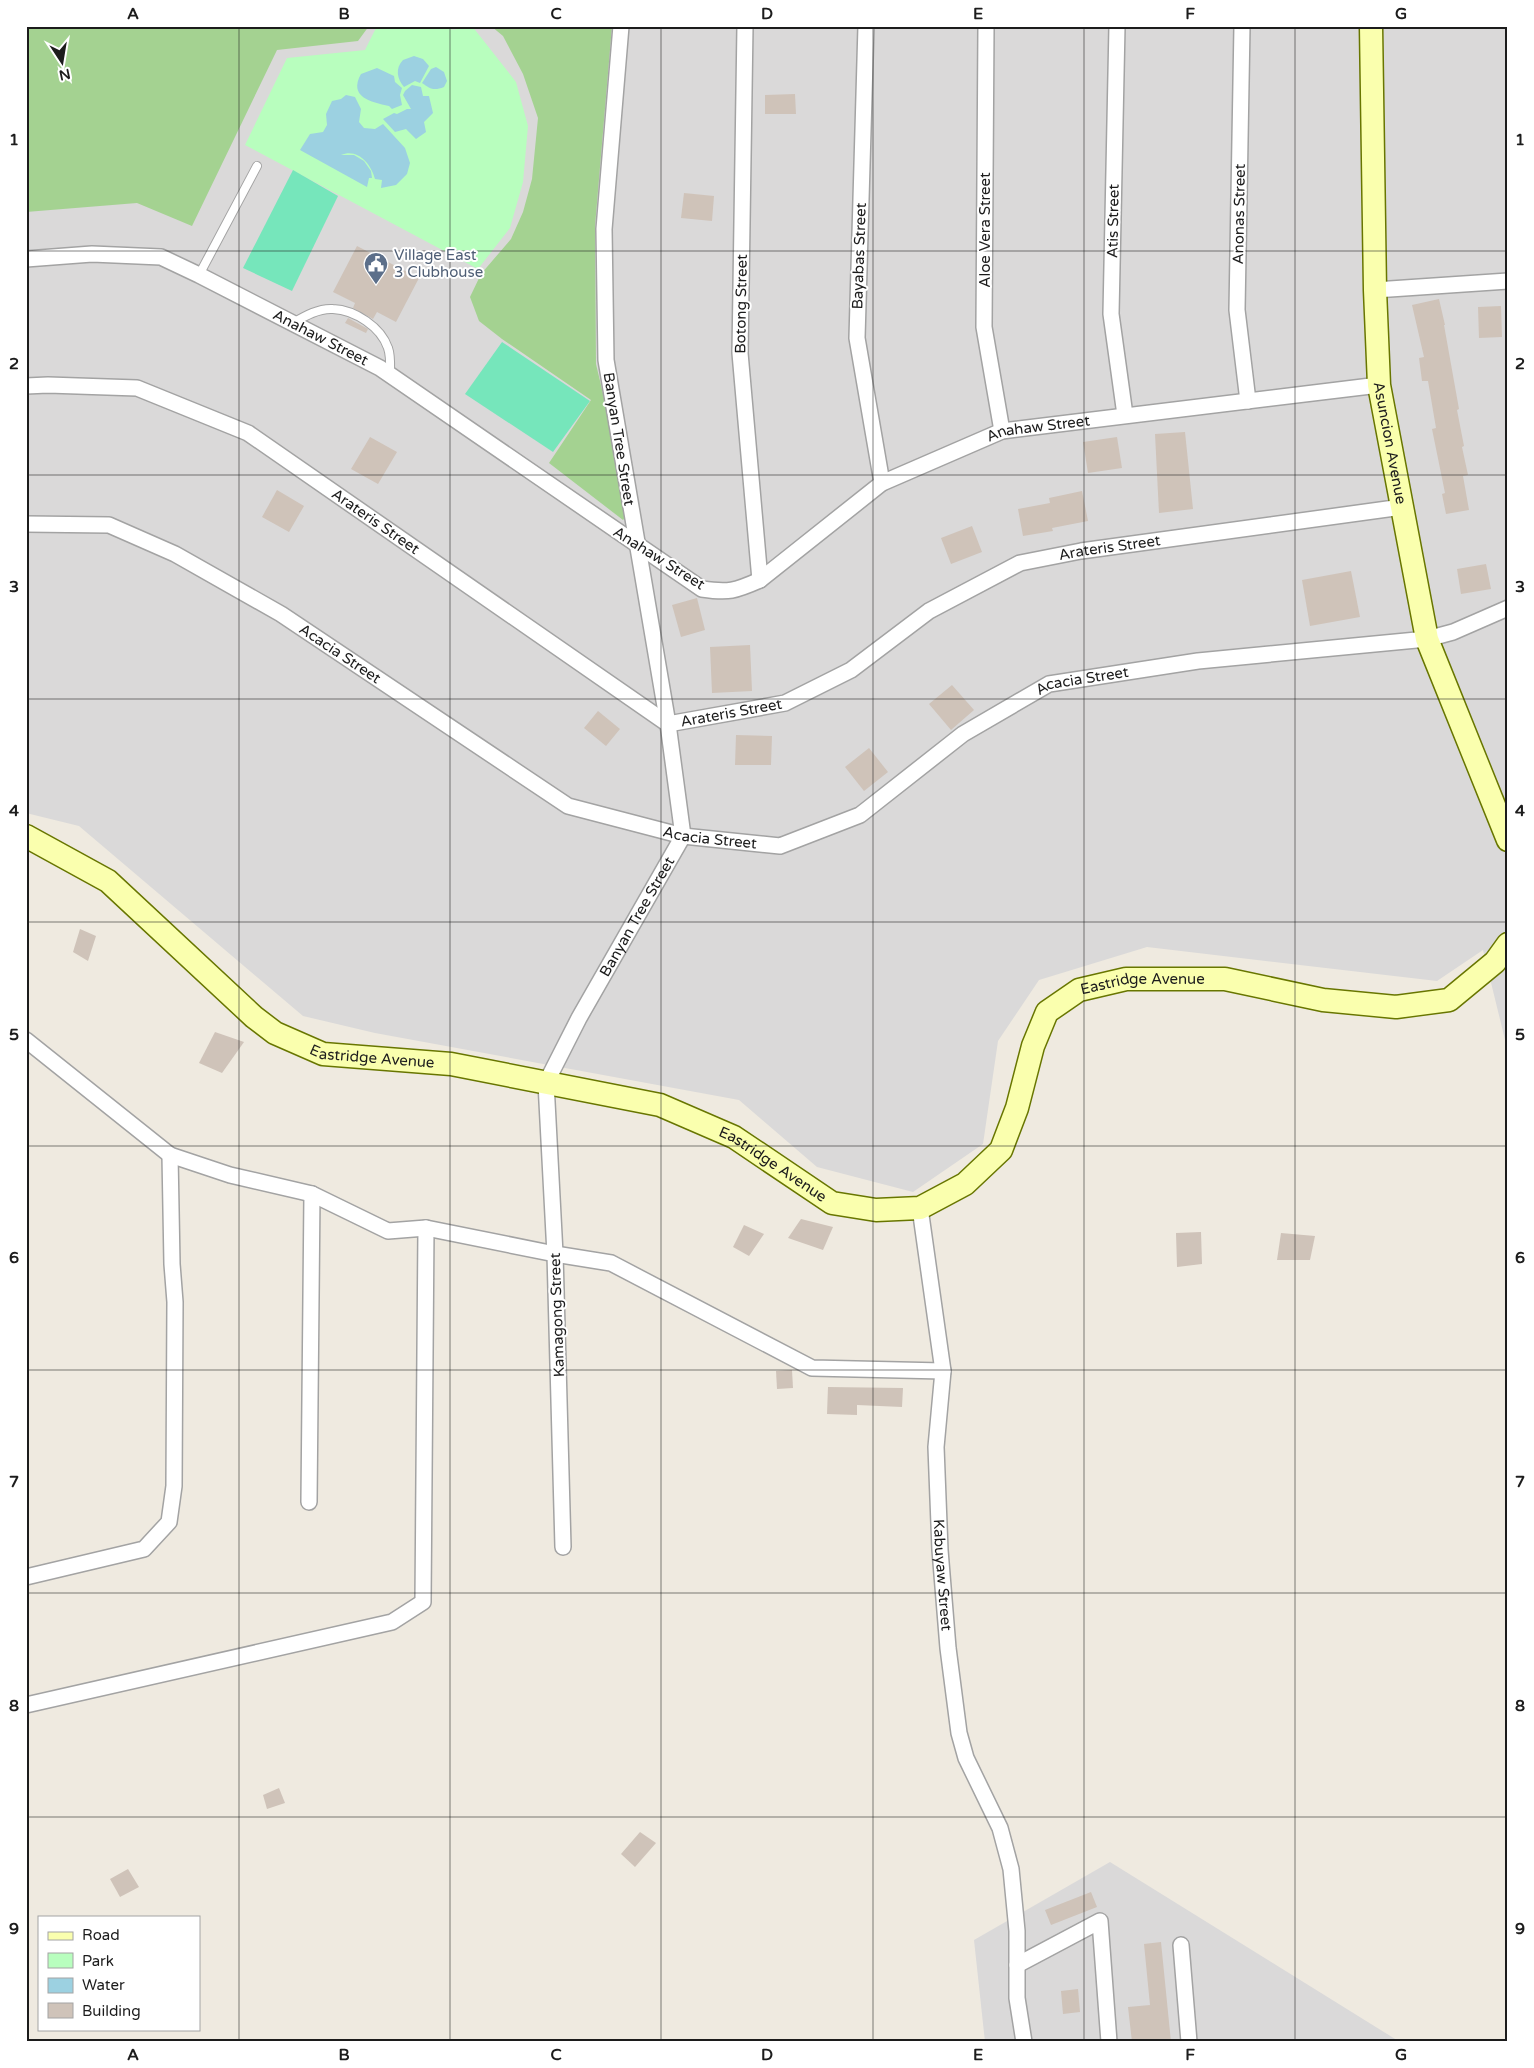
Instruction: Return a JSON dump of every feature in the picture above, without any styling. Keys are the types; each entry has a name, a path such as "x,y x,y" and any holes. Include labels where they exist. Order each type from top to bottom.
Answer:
{"street":[{"name":"Banyan Tree Street","path":"546,1083 579,1018 683,836 668,724 606,360 604,229 622,26"},
{"name":"Botong Street","path":"745,26 740,353 760,580"},
{"name":"Bayabas Street","path":"866,26 857,338 882,483"},
{"name":"Aloe Vera Street","path":"986,26 984,328 1002,431"},
{"name":"Atis Street","path":"1117,26 1111,314 1126,415"},
{"name":"Anonas Street","path":"1242,26 1237,310 1248,401"},
{"name":"Asuncion Avenue","path":"1371,26 1375,290 1379,385 1427,638 1508,840"},
{"name":"Anahaw Street","path":"26,259 92,254 161,257 199,275 390,375 702,589 724,592 741,588 760,580 882,483 1002,431 1379,385"},
{"path":"1375,290 1508,281"},
{"name":"Arateris Street","path":"26,386 137,388 248,433 668,724 785,703 851,670 929,611 1020,563 1081,550 1402,507"},
{"name":"Acacia Street","path":"26,524 108,525 175,554 281,614 568,806 683,836 780,846 860,815 963,734 1049,684 1198,661 1427,638 1452,632 1508,608"},
{"name":"Eastridge Avenue","path":"26,836 108,881 254,1017 275,1033 323,1054 451,1064 660,1105 734,1137 832,1203 876,1210 920,1208 965,1184 1001,1150 1017,1108 1033,1046 1047,1012 1079,990 1126,978 1224,979 1323,1000 1396,1007 1449,1000 1495,962 1508,944"},
{"path":"26,1040 170,1156 230,1175 312,1194 388,1232 426,1228 611,1263 812,1368 943,1371"},
{"name":"Kamagong Street","path":"546,1083 556,1254 563,1547"},
{"path":"26,1577 144,1549 169,1522 174,1486 175,1302 172,1264 170,1156"},
{"path":"309,1502 312,1194"},
{"name":"Kabuyaw Street","path":"920,1208 943,1371 936,1447 940,1550 948,1648 959,1733 966,1758 1000,1828 1011,1869 1017,1932 1017,1998 1024,2042"},
{"path":"26,1705 392,1622 423,1602 426,1228"},
{"path":"1017,1964 1100,1921 1109,2042"},
{"path":"1181,1945 1189,2042"}],"lane":[{"path":"199,275 257,166"},
{"path":"293,323 310,313 333,308 360,317 377,328 388,348 390,375"}],"shaded area":[{"path":"26,26 1506,26 1508,56 1508,1052 1483,950 1437,981 1147,947 1039,980 998,1041 983,1144 913,1192 817,1167 739,1100 375,1033 303,1016 79,826 26,813"},
{"path":"1110,1862 1400,2042 985,2042 974,1940"}],"green space":[{"path":"26,26 369,26 358,41 277,50 192,226 137,203 26,212"},
{"path":"384,26 451,26 452,30 472,26 516,82 528,126 523,182 510,228 478,269 245,145 287,58 365,50 376,28"},
{"path":"491,26 612,26 595,226 596,364 631,512 623,520 549,463 591,400 479,321 470,297 481,274 511,239 523,212 532,179 538,118 523,74 503,36"},
{"path":"293,170 338,196 292,291 243,268"},
{"path":"502,342 590,401 553,452 465,394"}],"water":[{"path":"414,56 423,59 429,66 420,83 415,81 404,87 398,77 399,66 403,60"},
{"path":"436,67 444,72 447,81 444,87 435,89 422,83 431,69"},
{"path":"377,68 394,76 395,82 402,88 400,95 402,105 392,109 389,106 375,103 359,93 357,88 361,74"},
{"path":"412,85 421,87 423,96 429,96 433,113 424,122 426,132 416,139 406,129 395,132 383,119 394,113 397,114 411,109 403,95"},
{"path":"346,95 355,97 361,109 359,122 364,128 375,129 383,124 405,148 410,163 407,174 396,185 381,188 382,180 375,179 373,173 367,163 358,155 347,153 341,155 354,155 364,161 371,171 372,178 369,178 367,187 300,150 310,134 323,132 327,125 326,114 332,101 341,99"}],"building":[{"path":"795,94 796,114 765,114 765,95"},
{"path":"684,193 714,196 712,221 681,218"},
{"name":"Village East 3 Clubhouse","path":"357,246 419,278 396,322 377,312 373,319 353,308 355,303 333,292"},
{"path":"1439,299 1459,409 1457,410 1464,446 1462,447 1468,475 1463,476 1469,510 1446,514 1442,494 1445,493 1432,429 1436,428 1428,381 1422,381 1419,358 1424,357 1412,305"},
{"path":"1501,306 1502,337 1479,338 1478,307"},
{"path":"348,318 368,329 366,333 345,323"},
{"path":"1185,432 1193,509 1159,513 1155,434"},
{"path":"370,437 397,452 378,484 351,469"},
{"path":"1117,437 1122,468 1088,473 1083,442"},
{"path":"277,490 304,506 289,532 262,517"},
{"path":"1082,491 1088,521 1052,528 1053,531 1023,536 1018,509 1050,503 1049,498"},
{"path":"972,526 982,552 951,564 941,538"},
{"path":"1486,564 1491,589 1461,594 1457,569"},
{"path":"1351,571 1360,617 1310,626 1302,580"},
{"path":"697,598 705,630 681,637 672,605"},
{"path":"750,645 752,691 712,693 710,647"},
{"path":"952,685 974,710 951,730 929,704"},
{"path":"598,711 620,729 606,746 584,728"},
{"path":"736,735 772,736 771,765 735,765"},
{"path":"869,748 888,772 864,791 845,767"},
{"path":"80,929 96,936 88,961 73,952"},
{"path":"215,1032 244,1042 222,1073 199,1063"},
{"path":"801,1219 833,1227 823,1250 788,1238"},
{"path":"744,1225 764,1234 749,1256 733,1247"},
{"path":"1201,1232 1202,1264 1177,1267 1176,1233"},
{"path":"1281,1233 1315,1236 1310,1260 1277,1260"},
{"path":"792,1370 793,1388 777,1389 776,1371"},
{"path":"828,1387 903,1388 902,1407 857,1405 857,1415 827,1414"},
{"path":"279,1788 285,1803 267,1809 263,1795"},
{"path":"640,1832 656,1843 635,1867 621,1854"},
{"path":"128,1869 139,1887 120,1897 110,1879"},
{"path":"1091,1892 1097,1907 1051,1925 1045,1910"},
{"path":"1161,1942 1171,2042 1132,2042 1128,2007 1150,2005 1144,1944"},
{"path":"1078,1989 1080,2012 1063,2014 1061,1991"}],"place":[{"name":"Village East 3 Clubhouse","path":"376,285"}]}
